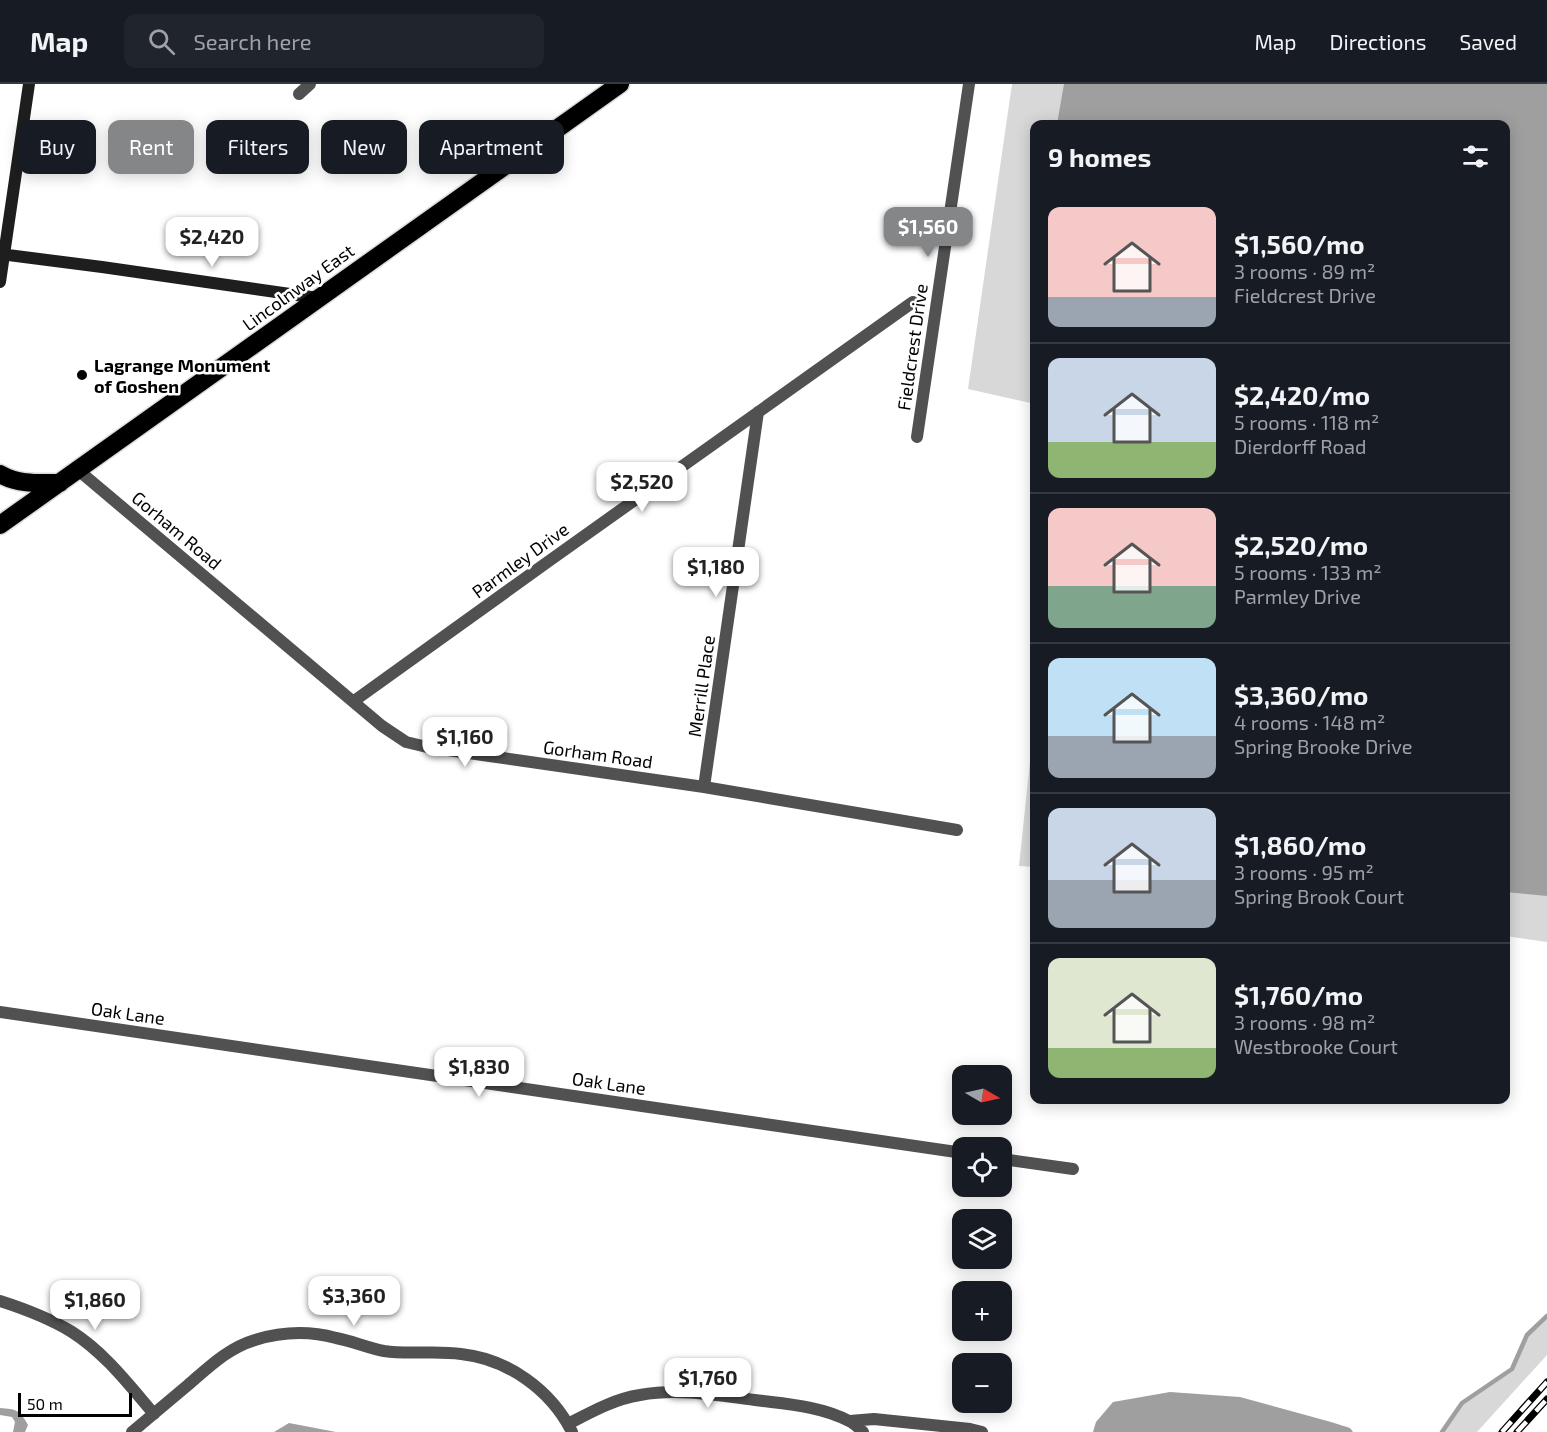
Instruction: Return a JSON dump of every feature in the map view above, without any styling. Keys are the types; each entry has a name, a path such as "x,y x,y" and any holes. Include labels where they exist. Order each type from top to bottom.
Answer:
{"highway":[{"name":"Lincolnway East","path":"0,525 620,84"},
{"path":"0,474 10,480 27,484 60,483"}],"street":[{"path":"0,282 2,254 29,84"},
{"path":"299,94 310,84"},
{"name":"Fieldcrest Drive","path":"917,437 969,84"},
{"path":"2,254 318,298"},
{"name":"Parmley Drive","path":"354,701 912,302"},
{"name":"Merrill Place","path":"704,787 758,412"},
{"name":"Gorham Road","path":"78,470 406,742 704,787 957,830"},
{"name":"Oak Lane","path":"0,1012 952,1151"},
{"path":"1012,1160 1073,1169"},
{"path":"0,1300 38,1314 73,1333 118,1372 154,1414"},
{"path":"132,1432 220,1357 237,1347 271,1335 304,1333 335,1337 384,1351 460,1353 496,1362 530,1381 556,1407 570,1428 604,1405 638,1395 668,1391 794,1405 850,1421 863,1432"},
{"path":"850,1421 874,1419 982,1432"}],"shaded area":[{"path":"1012,84 1547,84 1547,942 1510,937 1510,120 1030,120 1030,403 968,389"},
{"path":"1064,84 1547,84 1547,896 1510,892 1510,120 1058,120"},
{"path":"1030,762 1030,867 1019,866"},
{"path":"1547,1316 1547,1355 1477,1432 1442,1432 1462,1403 1512,1369 1527,1335"},
{"path":"1170,1392 1240,1397 1331,1422 1350,1428 1353,1432 1093,1432 1096,1422 1113,1402"},
{"path":"0,1408 20,1413 28,1425 25,1432 13,1432 15,1422 12,1417 0,1415"},
{"path":"289,1423 336,1432 274,1432"}],"waterway":[{"path":"1442,1432 1462,1403 1512,1369 1527,1335 1547,1316"}],"railway":[{"path":"1502,1432 1547,1382"},
{"path":"1517,1432 1547,1399"}],"place":[{"name":"Lagrange Monument of Goshen","path":"82,375"}]}
